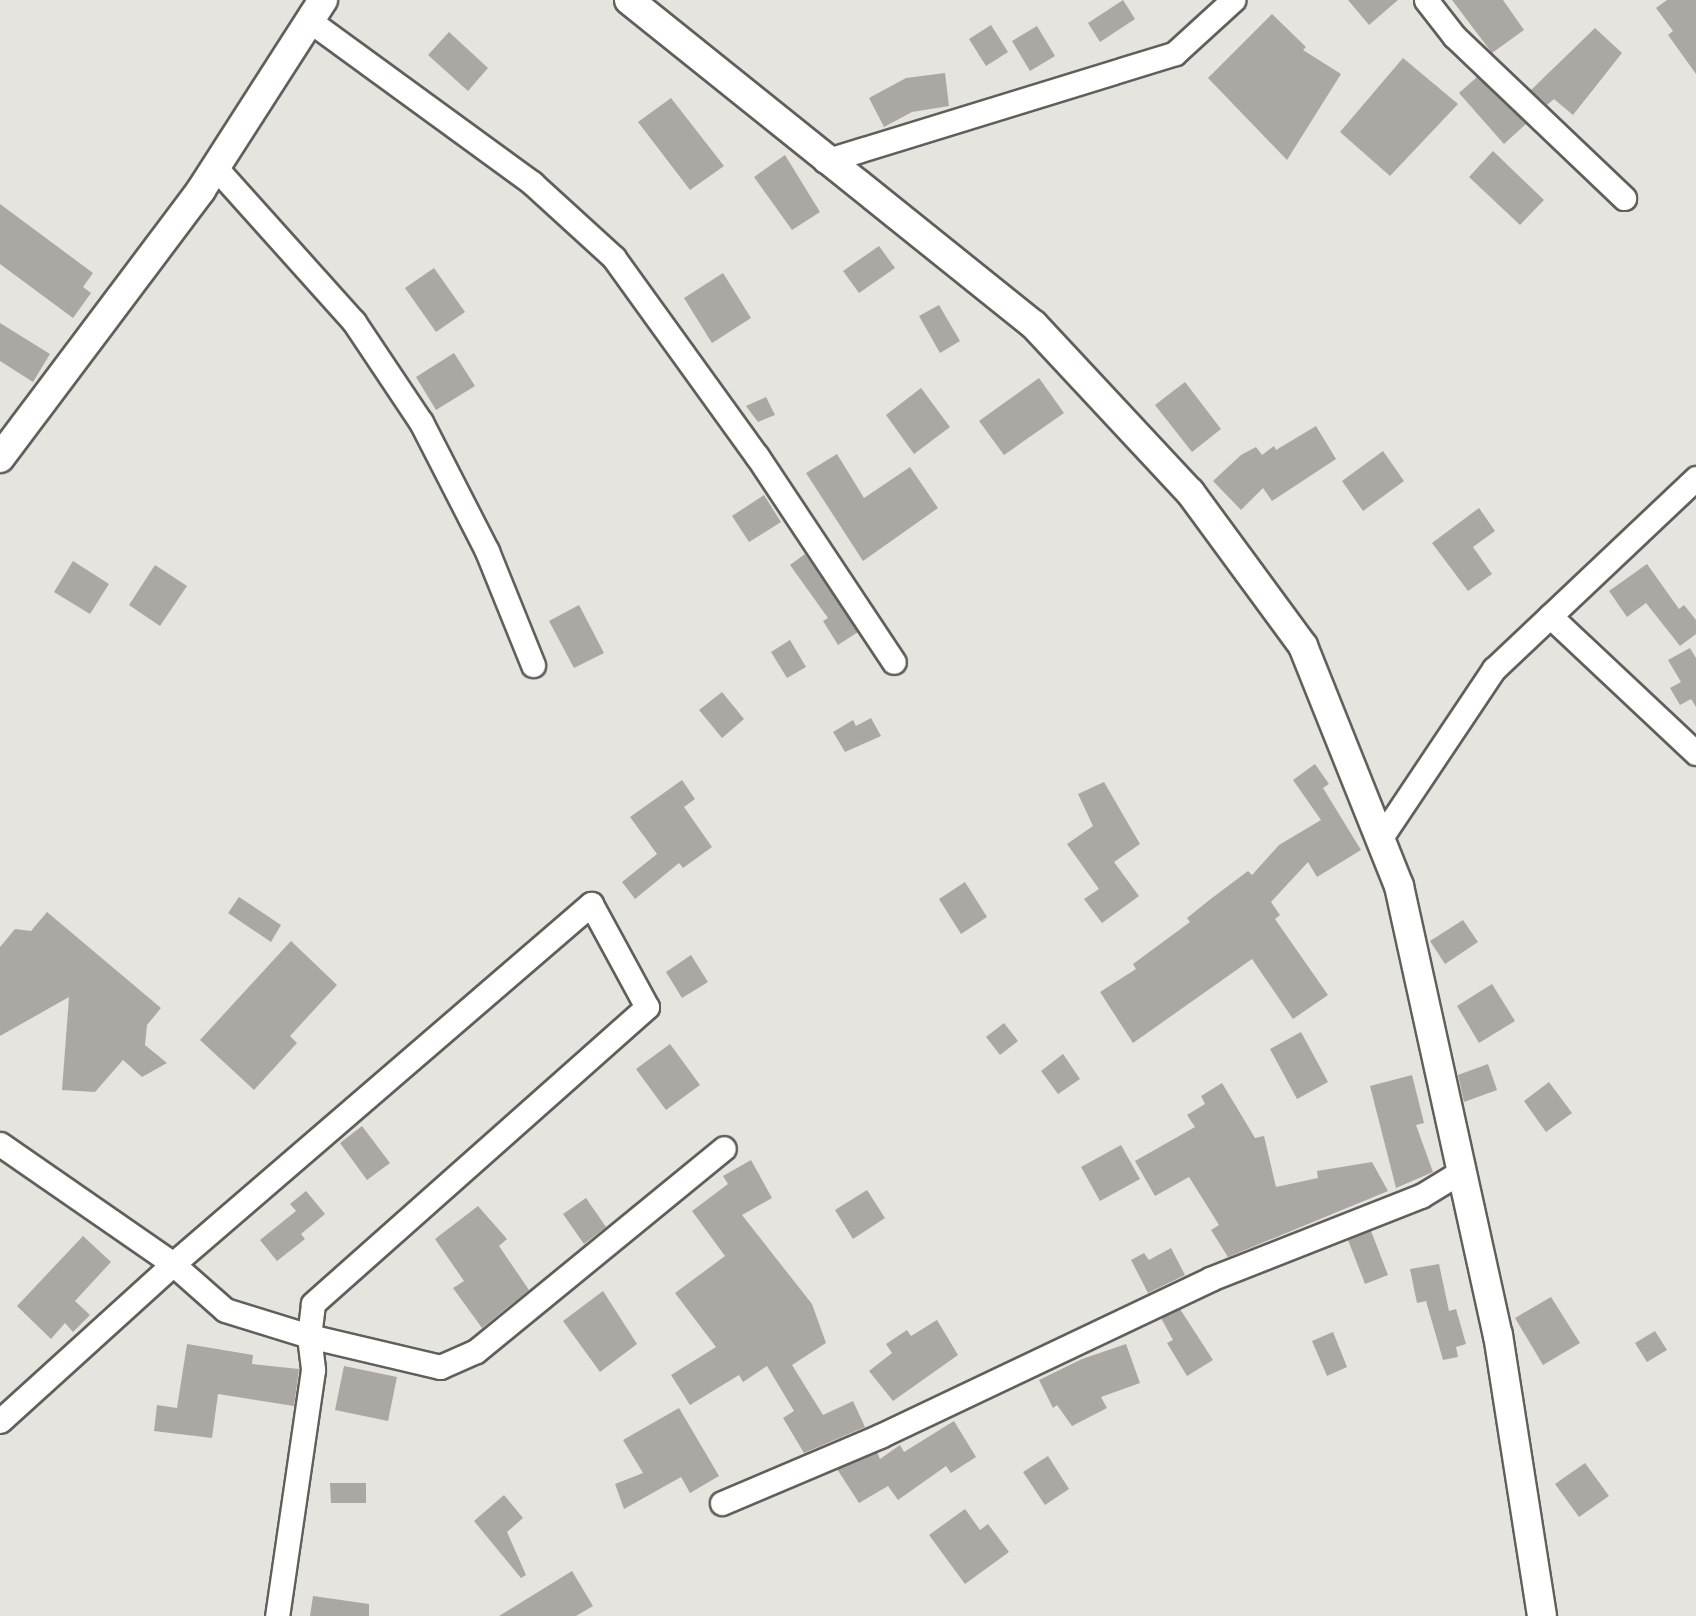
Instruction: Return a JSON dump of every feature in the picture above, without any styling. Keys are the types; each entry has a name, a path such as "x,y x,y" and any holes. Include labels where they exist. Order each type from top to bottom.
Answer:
{"street":[{"path":"629,0 825,161 1034,325 1190,492 1303,646 1399,886 1498,1335 1542,1616"},
{"path":"825,161 1175,52 1233,0"},
{"path":"1426,0 1454,36 1624,198"},
{"path":"0,458 215,167 316,10 532,183 614,258 757,456 894,662"},
{"path":"215,167 354,322 421,422 487,551 533,665"},
{"path":"1380,839 1494,669 1696,478"},
{"path":"1550,616 1696,753"},
{"path":"0,1421 173,1264 591,904 647,1007 313,1304 309,1336 313,1370 277,1616"},
{"path":"0,1144 173,1264 225,1310 309,1336 440,1367 476,1351 724,1149"},
{"path":"722,1503 880,1436 1210,1279 1422,1196 1461,1171"}],"building":[{"path":"1123,0 1135,19 1100,42 1088,23"},
{"path":"1348,0 1398,0 1369,25"},
{"path":"1452,0 1503,0 1524,30 1492,53"},
{"path":"1667,0 1696,0 1696,74 1668,35 1673,31 1656,8"},
{"path":"1272,14 1306,47 1303,50 1341,74 1287,160 1208,78"},
{"path":"991,25 1008,52 986,66 969,39"},
{"path":"1037,26 1055,56 1030,71 1012,41"},
{"path":"1595,28 1622,53 1573,115 1554,99 1547,105 1531,90"},
{"path":"449,32 488,68 468,91 428,55"},
{"path":"1403,58 1458,104 1390,176 1340,132"},
{"path":"945,73 949,106 912,112 884,127 869,98 906,78"},
{"path":"1477,77 1526,124 1504,144 1459,93"},
{"path":"671,98 724,166 690,190 638,122"},
{"path":"1493,151 1544,200 1520,225 1469,177"},
{"path":"785,155 820,212 792,230 754,177"},
{"path":"0,204 93,273 83,287 91,293 73,318 0,264"},
{"path":"879,246 895,268 859,293 843,271"},
{"path":"434,268 465,312 436,332 405,288"},
{"path":"723,273 751,318 712,343 684,298"},
{"path":"939,305 960,341 940,353 919,316"},
{"path":"0,323 50,354 33,382 0,361"},
{"path":"454,353 475,386 436,410 416,377"},
{"path":"1039,378 1064,413 1004,455 979,421"},
{"path":"1185,382 1221,429 1192,452 1155,405"},
{"path":"921,388 950,427 914,454 886,415"},
{"path":"766,397 775,415 758,422 746,406"},
{"path":"1316,426 1336,459 1272,501 1263,488 1241,510 1213,481 1241,455 1256,447 1262,455 1274,446 1276,450"},
{"path":"1383,451 1404,481 1363,511 1342,481"},
{"path":"837,454 864,498 910,467 938,508 863,561 806,473"},
{"path":"764,495 781,522 749,542 732,516"},
{"path":"1479,508 1495,531 1473,547 1492,574 1468,591 1432,543"},
{"path":"805,554 858,632 838,645 823,621 828,618 790,565"},
{"path":"73,561 109,584 90,614 54,592"},
{"path":"1647,564 1679,609 1684,605 1696,620 1696,634 1680,646 1646,603 1627,617 1609,591"},
{"path":"155,565 187,586 160,626 129,605"},
{"path":"579,605 604,653 574,668 549,621"},
{"path":"790,640 806,667 787,678 771,652"},
{"path":"1690,648 1696,658 1696,707 1691,699 1680,705 1670,688 1681,682 1668,660"},
{"path":"722,692 744,719 722,738 699,710"},
{"path":"871,718 881,736 845,752 833,732 853,720 856,726"},
{"path":"1315,764 1329,784 1323,788 1361,850 1317,877 1308,862 1271,902 1280,915 1275,919 1328,995 1293,1019 1252,959 1133,1043 1100,992 1136,969 1133,964 1190,922 1187,918 1212,898 1248,871 1252,875 1279,845 1321,820 1293,780"},
{"path":"682,780 695,799 684,807 712,847 683,868 679,863 635,899 622,882 657,854 630,817"},
{"path":"1104,782 1140,844 1114,862 1139,896 1102,923 1084,899 1099,889 1067,844 1093,826 1078,794"},
{"path":"965,882 987,917 961,934 939,899"},
{"path":"239,897 281,925 271,942 228,913"},
{"path":"47,912 161,1008 147,1025 145,1045 167,1063 142,1077 123,1060 95,1092 62,1090 69,997 0,1036 0,947 15,929 31,931"},
{"path":"1463,920 1478,942 1445,964 1430,941"},
{"path":"291,941 337,985 290,1036 297,1043 254,1090 200,1040"},
{"path":"691,955 708,982 682,998 666,972"},
{"path":"1492,984 1515,1021 1479,1043 1457,1006"},
{"path":"1004,1023 1018,1041 1000,1055 986,1037"},
{"path":"1301,1032 1328,1082 1297,1099 1270,1049"},
{"path":"670,1044 700,1085 666,1110 636,1069"},
{"path":"1063,1054 1080,1079 1058,1094 1041,1071"},
{"path":"1488,1064 1497,1090 1464,1102 1458,1075"},
{"path":"1412,1075 1424,1123 1416,1125 1433,1172 1396,1188 1370,1086"},
{"path":"1549,1082 1572,1113 1546,1132 1524,1101"},
{"path":"1222,1083 1255,1138 1264,1136 1276,1187 1318,1178 1317,1171 1372,1162 1388,1191 1228,1257 1211,1230 1219,1225 1189,1177 1155,1196 1135,1161 1195,1127 1187,1115 1205,1104 1201,1096"},
{"path":"362,1126 390,1163 367,1180 340,1143"},
{"path":"1121,1145 1140,1179 1100,1201 1081,1167"},
{"path":"751,1160 772,1198 742,1215 812,1304 826,1343 792,1365 823,1415 853,1401 865,1427 804,1453 783,1418 794,1411 767,1366 743,1382 739,1375 690,1405 671,1375 716,1347 675,1293 725,1256 692,1211 728,1184 723,1176"},
{"path":"867,1190 885,1218 853,1239 835,1210"},
{"path":"306,1191 325,1214 301,1234 305,1239 277,1261 260,1240 296,1211 290,1204"},
{"path":"586,1198 606,1227 584,1244 563,1214"},
{"path":"478,1206 507,1239 499,1246 529,1290 482,1328 453,1288 464,1281 435,1239"},
{"path":"1371,1231 1388,1275 1365,1284 1348,1240"},
{"path":"83,1236 111,1262 75,1301 90,1315 73,1332 65,1323 51,1339 17,1306"},
{"path":"1171,1248 1185,1275 1148,1293 1131,1260 1144,1253 1149,1260"},
{"path":"1439,1264 1449,1311 1456,1309 1466,1344 1456,1347 1458,1357 1443,1360 1426,1301 1417,1303 1410,1269"},
{"path":"603,1291 637,1344 600,1372 563,1321"},
{"path":"1551,1297 1580,1343 1543,1365 1515,1318"},
{"path":"1180,1309 1213,1360 1187,1376 1167,1343 1173,1340 1161,1318"},
{"path":"937,1320 958,1355 893,1401 869,1371 892,1353 886,1344 907,1330 911,1336"},
{"path":"1655,1331 1667,1350 1647,1362 1635,1343"},
{"path":"1333,1332 1347,1367 1327,1376 1312,1341"},
{"path":"187,1344 253,1355 252,1364 299,1369 294,1406 218,1394 212,1438 154,1431 157,1405 177,1408"},
{"path":"1126,1344 1140,1383 1101,1397 1107,1408 1072,1426 1057,1405 1053,1408 1039,1380 1082,1359"},
{"path":"344,1366 397,1377 388,1421 335,1410"},
{"path":"679,1408 719,1476 690,1493 681,1477 624,1509 615,1484 643,1473 623,1440"},
{"path":"954,1421 976,1457 951,1473 946,1466 898,1500 888,1486 859,1503 837,1469 877,1452 880,1459 900,1445 904,1452"},
{"path":"1048,1456 1069,1489 1045,1505 1023,1472"},
{"path":"1585,1463 1609,1496 1579,1517 1555,1484"},
{"path":"330,1483 366,1483 366,1503 331,1503"},
{"path":"504,1495 523,1518 507,1532 526,1575 521,1578 474,1521"},
{"path":"965,1509 980,1530 988,1524 1009,1552 965,1584 929,1535"},
{"path":"572,1571 593,1606 576,1616 499,1616"},
{"path":"313,1596 369,1604 369,1616 310,1616"}]}
